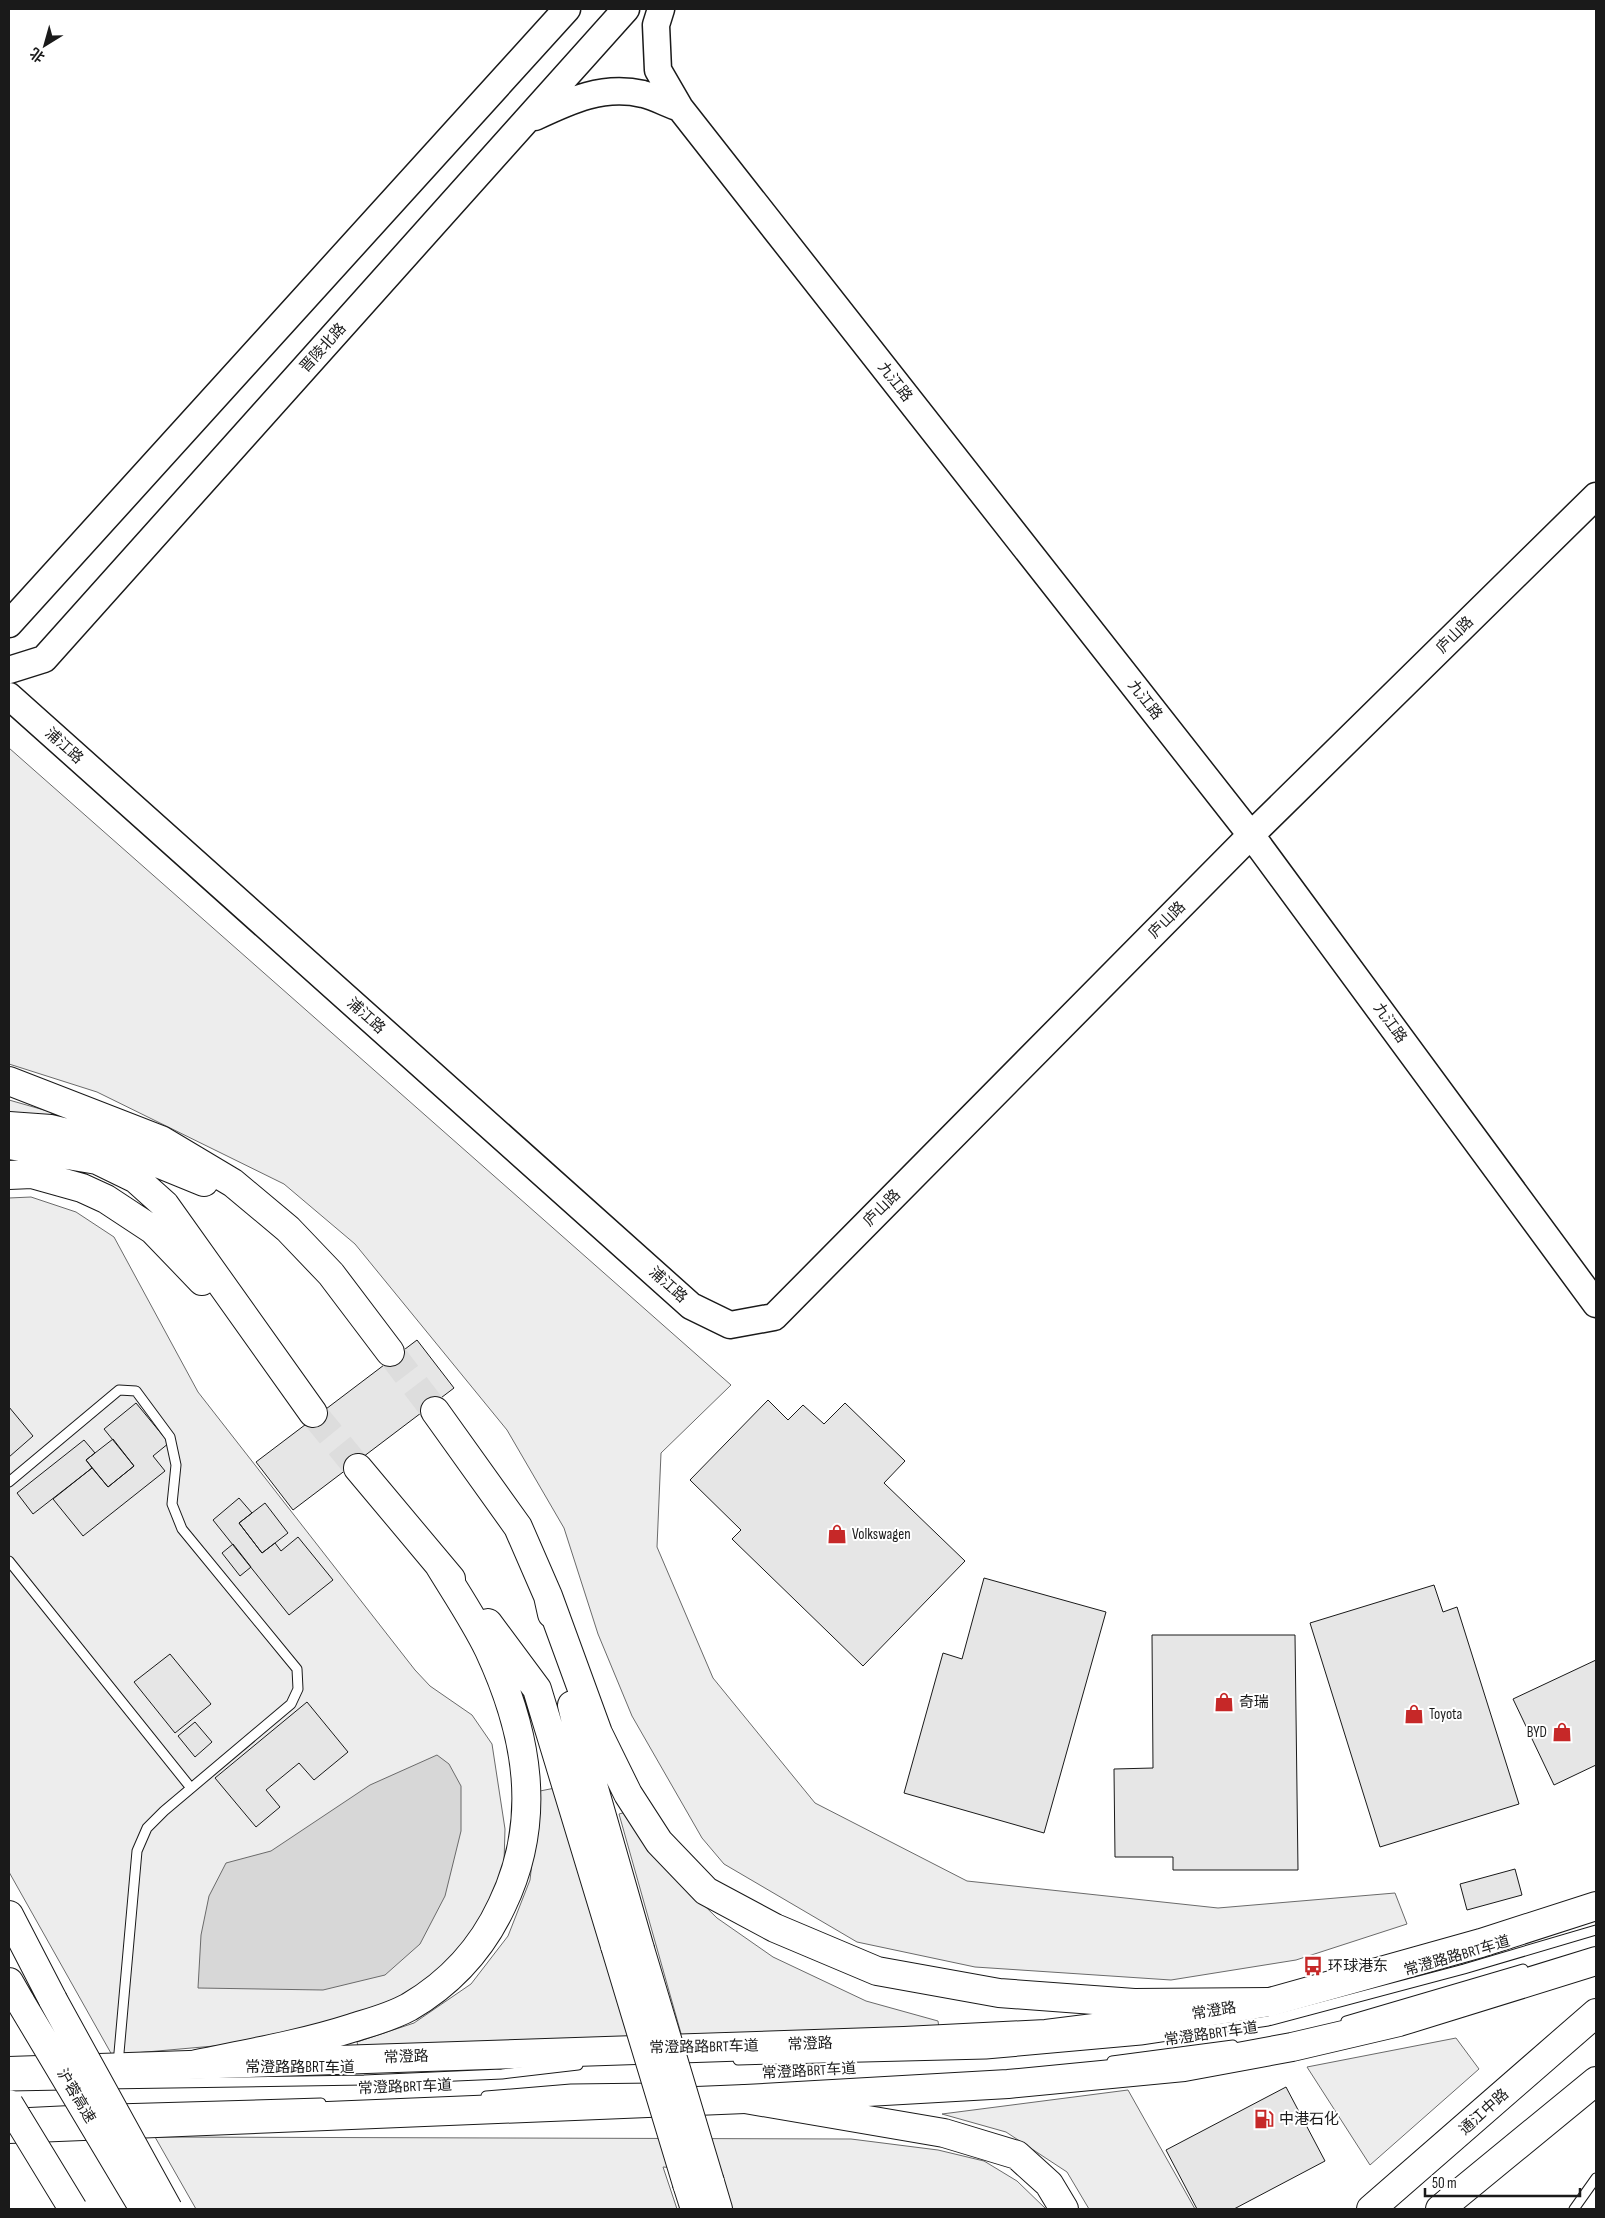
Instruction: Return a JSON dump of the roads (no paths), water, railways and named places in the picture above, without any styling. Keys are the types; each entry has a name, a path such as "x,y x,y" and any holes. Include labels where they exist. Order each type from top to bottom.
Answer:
{"main road":[{"path":"9,1081 161,1140 233,1183 288,1229 331,1274 390,1352"},
{"path":"9,1126 51,1129 106,1142 224,1190 288,1229"},
{"path":"9,1145 97,1160 136,1179 165,1205 313,1413"},
{"path":"9,1175 32,1174 82,1188 106,1199 153,1230 269,1353"},
{"path":"434,1411 518,1527 548,1596 598,1733 628,1794 659,1842 706,1891 775,1928 877,1971 999,1993 1115,2002 1270,2002"},
{"path":"358,1468 491,1626 538,1689 628,1948"},
{"path":"197,2064 313,2041 380,2019 409,2007 463,1965 490,1931 522,1855 528,1788 516,1720 488,1650 439,1565"},
{"path":"548,1596 628,1948 698,2192 718,2209"},
{"name":"常澄路","path":"9,2071 894,2041 1046,2034 1142,2022 1270,2002 1481,1943 1596,1906"},
{"path":"9,1915 53,2000 168,2209"},
{"path":"9,2128 1008,2084 1184,2067 1292,2047 1399,2022 1596,1961"},
{"name":"沪蓉高速","path":"15,1992 144,2209"},
{"name":"通江中路","path":"1371,2209 1596,2013"},
{"path":"1448,2207 1596,2081"},
{"path":"756,2094 944,2133 1017,2155 1049,2184 1064,2209"},
{"path":"9,2104 73,2209"}],"street":[{"path":"9,624 567,9"},
{"name":"晋陵北路","path":"9,670 44,659 626,9"},
{"name":"九江路","path":"661,9 656,25 658,70 680,108 1251,835 1596,1304"},
{"path":"526,121 566,102 607,90 644,94 680,108"},
{"name":"庐山路","path":"730,1325 774,1317 1251,835 1596,496"},
{"name":"浦江路","path":"9,696 691,1306 730,1325"}],"lane":[{"path":"9,1482 119,1390 136,1391 170,1437 176,1465 172,1504 182,1530 297,1669 298,1689 291,1704 191,1788 147,1828 136,1851 118,2067"},
{"path":"9,1561 191,1788"},
{"name":"常澄路路BRT车道","path":"729,2060 986,2054 1141,2040 1268,2021 1464,1969 1596,1930"},
{"path":"1337,2023 1534,1966"},
{"name":"常澄路BRT车道","path":"1104,2061 1246,2043"},
{"name":"常澄路路BRT车道","path":"641,2063 680,2062"},
{"name":"常澄路路BRT车道","path":"9,2086 364,2080 502,2074 592,2064"},
{"name":"常澄路BRT车道","path":"756,2094 808,2086"},
{"path":"477,2097 571,2089 689,2088"},
{"path":"9,2113 328,2102"},
{"path":"1574,2209 1596,2178"}],"tunnel":[{"path":"390,1352 435,1411"},
{"path":"313,1413 358,1468"}],"place":[{"name":"Volkswagen","path":"837,1534"},
{"name":"奇瑞","path":"1224,1702"},
{"name":"Toyota","path":"1414,1714"},
{"name":"BYD","path":"1562,1732"},
{"name":"环球港东","path":"1313,1966"},
{"name":"中港石化","path":"1264,2119"}]}
